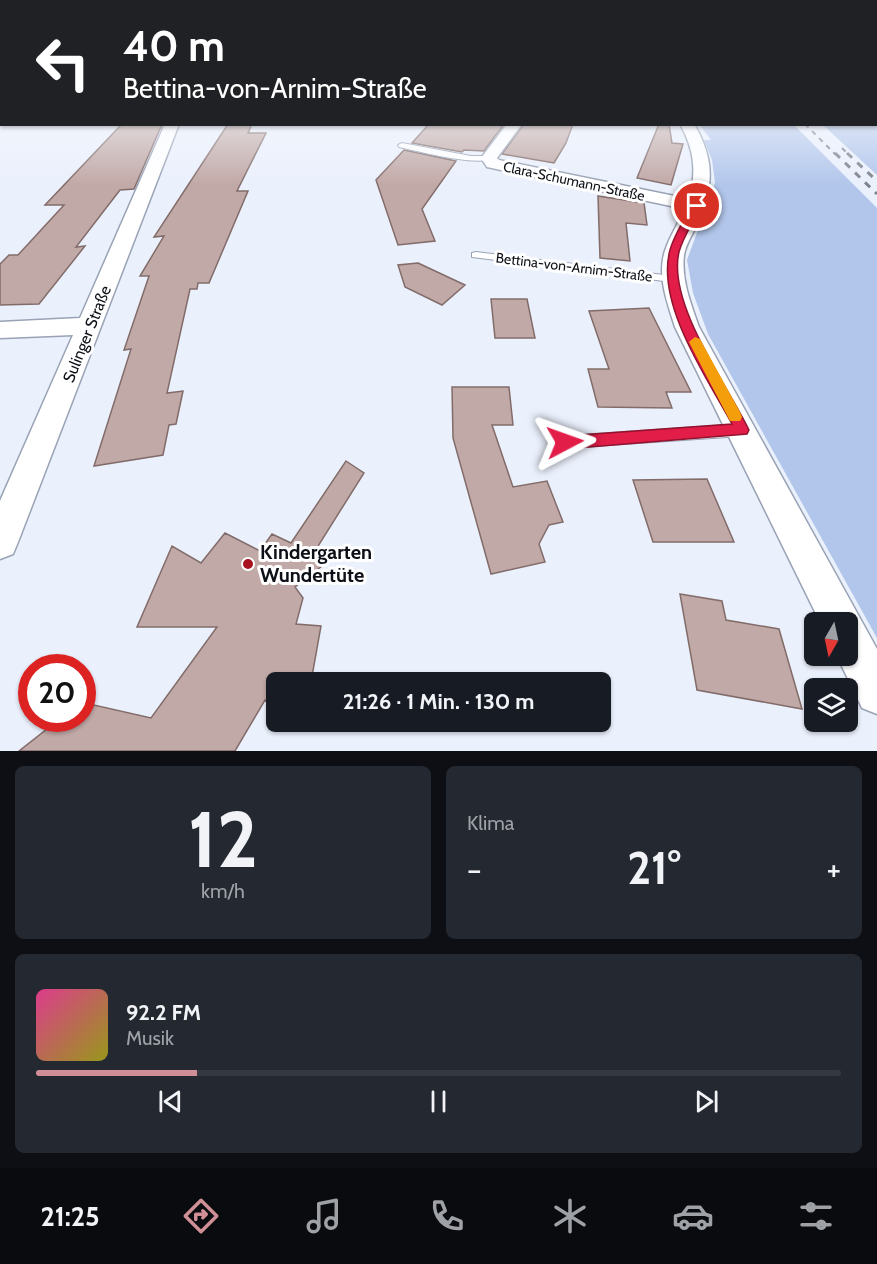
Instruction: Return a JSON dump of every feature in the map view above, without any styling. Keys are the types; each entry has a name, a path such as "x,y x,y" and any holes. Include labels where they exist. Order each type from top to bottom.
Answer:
{"street":[{"name":"Sulinger Straße","path":"0,542 171,126"},
{"name":"Clara-Schumann-Straße","path":"513,126 489,158 493,164 697,206"},
{"name":"Bettina-von-Arnim-Straße","path":"688,126 697,139 702,160 703,186 697,206 674,252 672,279 687,327 836,612"},
{"path":"0,330 90,326"},
{"path":"858,655 877,693"}],"lane":[{"name":"Clara-Schumann-Straße","path":"402,145 471,158 489,158"},
{"name":"Bettina-von-Arnim-Straße","path":"476,255 672,279"},
{"path":"565,442 742,430"}],"shaded area":[{"path":"701,126 795,126 877,208 877,638 708,334 693,293 687,260 715,183 712,160 704,140 711,140"},
{"path":"824,126 877,126 877,175"}],"building":[{"path":"120,126 161,126 134,189 120,190 76,247 85,246 39,304 0,305 0,264 9,255 18,255 64,205 45,205"},
{"path":"227,126 251,126 248,133 266,133 237,191 248,191 209,283 198,283 197,289 190,289 167,393 183,391 176,424 169,425 163,455 94,466 131,349 124,350 149,276 140,276 164,236 154,237"},
{"path":"427,126 503,126 484,151 464,150 462,152 412,143"},
{"path":"523,126 572,126 566,143 554,163 502,154"},
{"path":"658,126 669,126 672,143 683,144 671,185 637,178"},
{"path":"404,150 456,161 422,209 435,241 398,245 376,180"},
{"path":"598,196 644,203 647,225 626,223 630,261 600,258"},
{"path":"418,263 465,285 442,305 405,287 398,265"},
{"path":"491,299 527,299 535,338 495,338"},
{"path":"649,308 691,392 666,392 672,408 598,407 588,369 609,369 589,311"},
{"path":"452,387 509,387 513,425 492,425 513,487 547,481 563,522 549,525 539,544 545,562 491,574 453,438"},
{"path":"346,461 364,473 313,554 327,562 295,587 303,598 296,624 321,626 313,672 266,672 266,701 235,751 19,751 43,732 96,732 96,705 151,718 217,627 137,627 172,546 201,563 225,533 260,551 272,534 291,543"},
{"path":"707,479 734,542 653,542 633,480"},
{"path":"680,594 722,601 726,620 779,629 802,709 697,690"}],"railway":[{"path":"807,126 836,155"},
{"path":"842,148 847,153"},
{"path":"835,153 877,194"},
{"path":"847,153 877,181"}],"slow traffic":[{"path":"695,342 735,417"}],"place":[{"name":"Kindergarten Wundertüte","path":"248,564"}],"route":[{"path":"565,442 742,430 687,327 672,279 674,252 697,206"}]}
